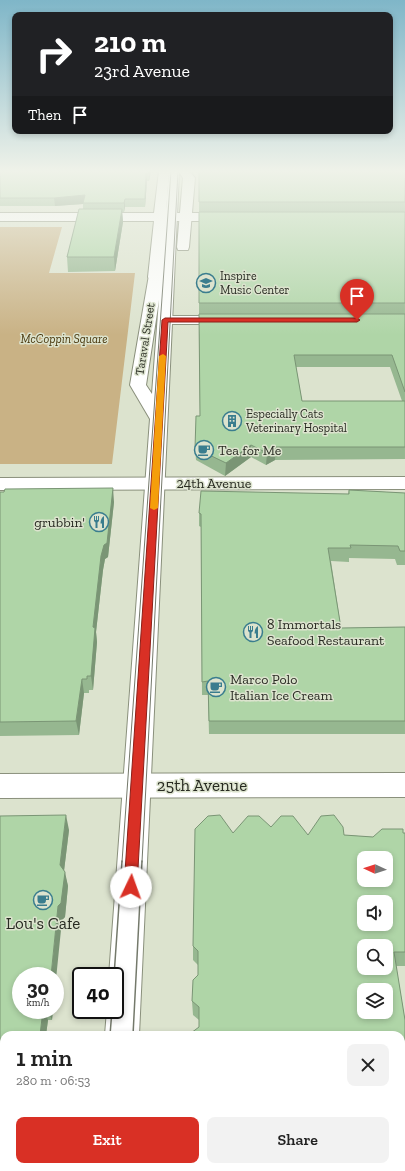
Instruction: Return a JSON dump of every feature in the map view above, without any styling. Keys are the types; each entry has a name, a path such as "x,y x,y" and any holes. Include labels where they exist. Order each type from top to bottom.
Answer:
{"street":[{"name":"Taraval Street","path":"122,1031 165,320 162,275 165,226"},
{"name":"Taraval Street","path":"159,419 138,385 162,275 170,254 167,226"},
{"name":"Taraval Street","path":"162,275 184,246 186,226"},
{"path":"165,320 246,320"},
{"name":"24th Avenue","path":"0,484 405,483"},
{"name":"25th Avenue","path":"0,786 405,785"}],"green space":[{"name":"McCoppin Square","path":"0,227 62,227 49,273 135,273 112,464 0,464"}],"building":[{"path":"75,226 119,226 114,257 67,257"},
{"path":"199,226 405,226 405,303 199,303"},
{"path":"199,314 405,314 405,392 392,355 294,355 302,401 405,401 405,447 276,447 267,453 251,445 226,463 195,448 196,416 200,416"},
{"path":"113,488 107,543 104,545 101,556 93,627 95,628 91,676 87,676 87,679 82,679 76,721 0,722 0,492 4,492 5,489"},
{"path":"349,490 405,493 405,551 400,551 398,546 350,545 351,548 328,548 341,628 405,627 405,721 209,721 208,681 202,682 201,514 199,513 201,491 349,494"},
{"path":"66,815 60,865 65,872 61,903 58,906 52,967 12,967 12,1019 42,1019 40,1031 0,1031 0,816"},
{"path":"220,815 233,833 248,816 259,816 271,827 281,816 293,816 308,835 321,816 334,815 343,827 344,835 373,837 382,829 403,829 403,833 405,833 405,952 394,952 405,1020 405,1031 194,1031 199,1027 199,1007 192,1001 193,980 198,975 198,951 193,946 195,829 208,816"}],"tram line":[{"path":"122,862 167,226"},
{"path":"142,862 175,226"},
{"path":"115,967 122,861"},
{"path":"133,1031 142,861"},
{"path":"110,1031 111,1019"}],"slow traffic":[{"path":"154,508 163,356"}],"place":[{"name":"Inspire Music Center","path":"206,283"},
{"name":"Especially Cats Veterinary Hospital","path":"232,421"},
{"name":"Tea for Me","path":"204,450"},
{"name":"grubbin'","path":"99,522"},
{"name":"8 Immortals Seafood Restaurant","path":"253,632"},
{"name":"Marco Polo Italian Ice Cream","path":"216,687"},
{"name":"Lou's Cafe","path":"43,900"}],"route":[{"path":"131,887 165,320 357,320"}]}
